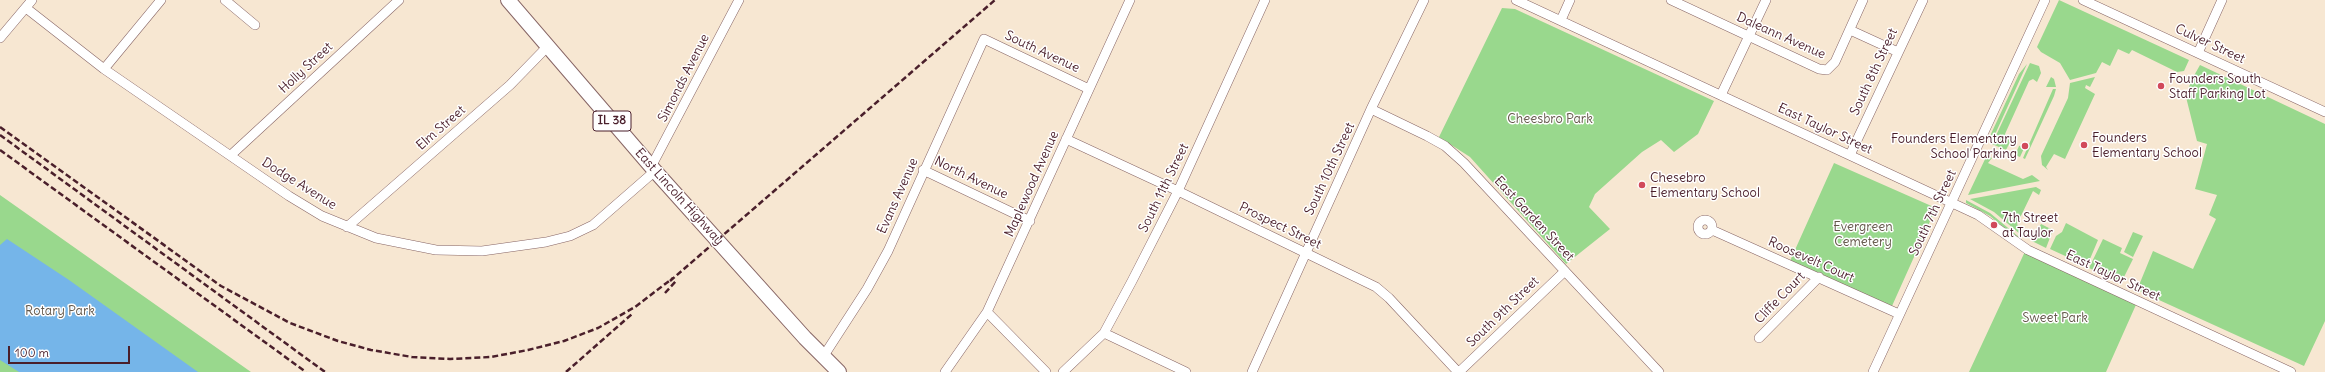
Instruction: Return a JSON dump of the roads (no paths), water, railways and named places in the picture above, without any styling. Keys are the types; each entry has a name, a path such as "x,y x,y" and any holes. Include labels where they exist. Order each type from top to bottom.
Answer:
{"main road":[{"name":"East Lincoln Highway","path":"508,0 653,169 823,357 839,372"}],"street":[{"path":"0,38 32,0"},
{"path":"104,69 161,0"},
{"path":"225,0 255,25"},
{"name":"Holly Street","path":"231,155 399,0"},
{"name":"Simonds Avenue","path":"653,169 739,0"},
{"name":"Maplewood Avenue","path":"945,372 987,312 1130,0"},
{"name":"South 11th Street","path":"1064,372 1104,333 1178,191 1265,0"},
{"name":"South 10th Street","path":"1252,372 1424,0"},
{"name":"East Taylor Street","path":"1516,0 1978,214 2028,250 2291,372"},
{"path":"1561,20 1570,0"},
{"name":"Daleann Avenue","path":"1671,0 1819,69 1830,69 1850,30"},
{"path":"1721,95 1766,0"},
{"path":"1864,0 1850,30 1898,52"},
{"name":"South 8th Street","path":"1850,155 1922,0"},
{"name":"South 7th Street","path":"1873,372 2045,0"},
{"name":"Culver Street","path":"2083,0 2325,112"},
{"path":"2198,53 2222,0"},
{"name":"Dodge Avenue","path":"26,8 104,69 306,207 347,227 376,238 436,250 482,250 546,242 570,236 592,225 653,169"},
{"name":"South Avenue","path":"984,40 1089,89"},
{"name":"Evans Avenue","path":"823,357 867,289 888,251 923,170 984,40"},
{"name":"Elm Street","path":"347,227 510,85 548,46"},
{"name":"East Garden Street","path":"1372,110 1445,146 1476,175 1659,372"},
{"name":"Prospect Street","path":"1066,139 1178,191 1382,291 1458,372"},
{"name":"North Avenue","path":"923,170 1030,221"},
{"name":"Roosevelt Court","path":"1712,230 1899,314"},
{"name":"South 9th Street","path":"1458,372 1565,271"},
{"name":"Cliffe Court","path":"1759,338 1819,277"},
{"path":"987,312 1046,372"},
{"path":"1104,333 1186,372"}],"water":[{"name":"Rotary Park","path":"7,239 69,280 198,372 19,372 0,360 0,245"}],"railway":[{"path":"670,281 995,0"},
{"path":"0,127 221,286 290,323 338,341 371,350 412,357 450,359 491,357 528,350 564,341 598,328 635,307 673,278"},
{"path":"0,135 325,372"},
{"path":"0,150 306,372"},
{"path":"665,293 676,281"},
{"path":"566,372 632,314"}],"place":[{"name":"Founders South Staff Parking Lot","path":"2161,86"},
{"name":"Founders Elementary School","path":"2084,145"},
{"name":"Founders Elementary School Parking","path":"2025,146"},
{"name":"Chesebro Elementary School","path":"1642,185"},
{"name":"7th Street at Taylor","path":"1994,225"}],"park label":[{"name":"Cheesbro Park","path":"1550,119"},
{"name":"Evergreen Cemetery","path":"1863,234"},
{"name":"Sweet Park","path":"2055,318"}]}
